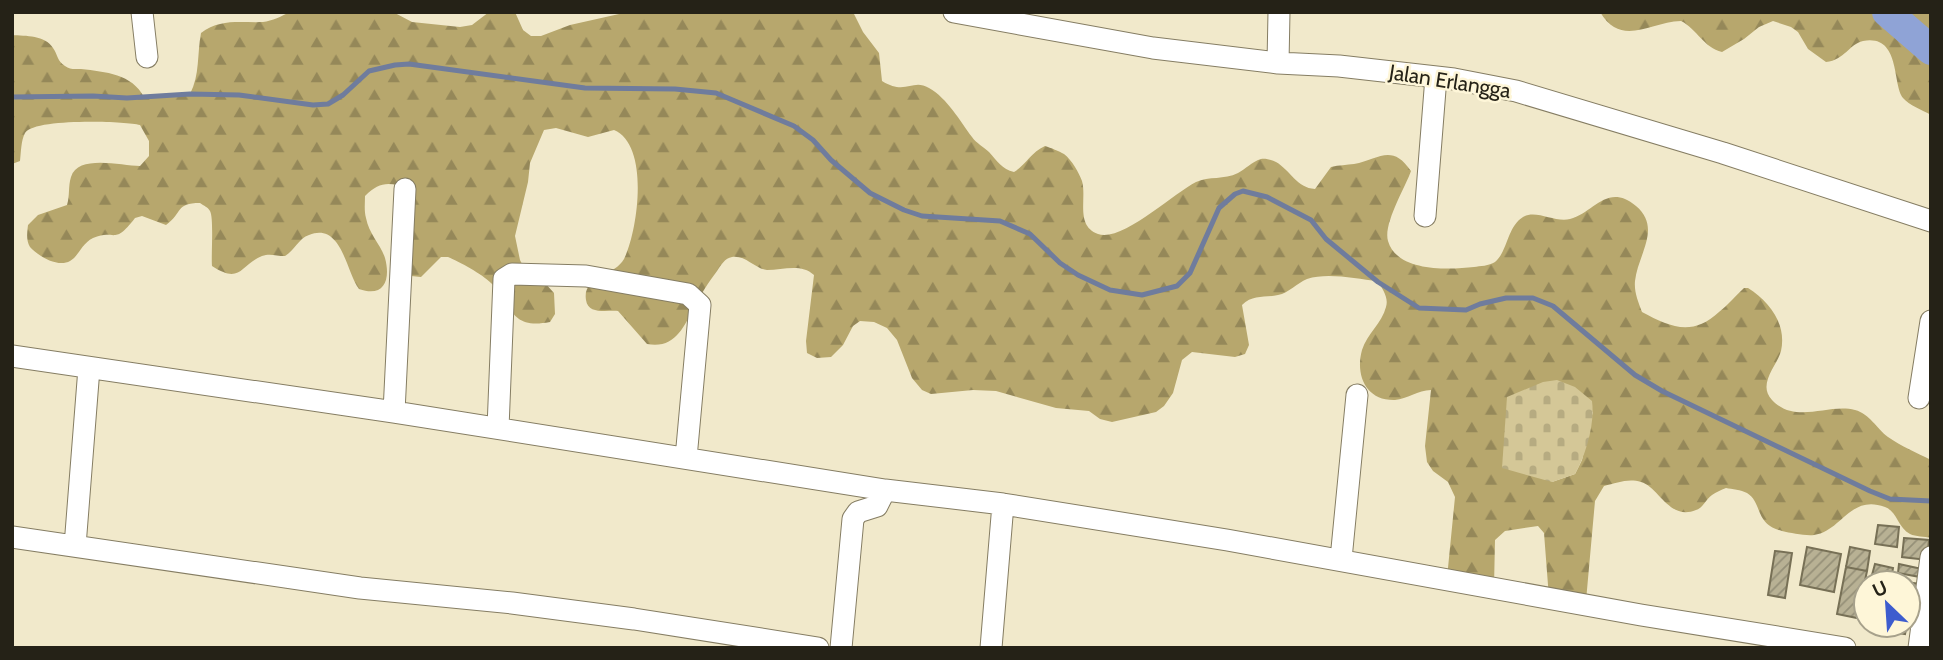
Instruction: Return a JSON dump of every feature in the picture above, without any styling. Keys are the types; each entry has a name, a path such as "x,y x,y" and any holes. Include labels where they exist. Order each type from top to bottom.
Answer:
{"street":[{"path":"142,12 146,57"},
{"name":"Jalan Erlangga","path":"954,12 1153,48 1278,63 1339,66 1436,77 1516,91 1588,111 1931,221"},
{"path":"1278,63 1279,12"},
{"path":"1425,216 1436,77"},
{"path":"394,412 405,189"},
{"path":"498,428 504,279 512,274 586,276 688,293 700,305 687,458"},
{"path":"1919,398 1931,321"},
{"path":"12,356 394,412 884,490 1003,504 1341,559 1641,615 1845,648"},
{"path":"75,546 89,368"},
{"path":"1341,559 1357,395"},
{"path":"841,648 853,519 858,512 877,506 884,490"},
{"path":"991,648 1003,504"},
{"path":"12,537 360,588 512,603 818,648"},
{"path":"1919,648 1931,557"}],"green space":[{"path":"290,12 393,12 412,22 460,27 472,25 489,12 515,12 523,30 531,36 541,36 570,25 628,12 853,12 863,32 879,53 882,81 897,87 923,85 936,92 974,139 1003,167 1014,172 1045,146 1067,157 1082,181 1086,225 1098,234 1108,235 1120,231 1196,182 1233,175 1263,159 1276,162 1298,182 1315,189 1331,167 1385,155 1398,157 1411,171 1391,216 1388,241 1393,251 1402,259 1425,267 1451,269 1487,265 1495,262 1503,252 1514,227 1523,217 1534,214 1570,219 1609,198 1626,199 1644,214 1647,223 1646,242 1635,281 1642,312 1662,322 1690,327 1709,320 1744,288 1756,293 1775,314 1781,332 1781,351 1767,381 1768,394 1772,400 1791,411 1855,410 1869,418 1888,437 1931,460 1931,538 1910,534 1889,509 1873,504 1855,509 1824,532 1802,535 1782,531 1767,524 1752,497 1742,491 1726,488 1712,495 1698,509 1687,512 1671,507 1647,485 1627,481 1604,486 1595,501 1586,601 1549,598 1544,533 1538,526 1505,531 1495,540 1494,587 1447,578 1455,497 1448,482 1433,471 1427,462 1425,446 1431,390 1395,400 1385,399 1370,391 1362,377 1362,350 1387,303 1378,281 1333,276 1315,277 1282,294 1250,299 1242,305 1249,345 1245,354 1235,357 1192,352 1182,360 1173,393 1164,406 1156,412 1112,422 1100,419 1089,411 1056,408 996,391 931,394 922,390 912,378 897,340 887,328 874,322 860,321 853,326 843,345 831,357 817,358 807,353 806,341 814,275 798,268 767,270 737,257 725,260 677,335 665,343 647,344 618,311 594,310 587,305 586,300 589,286 620,265 624,259 633,229 638,190 637,170 633,153 625,139 614,130 588,137 556,128 544,130 530,163 515,236 525,270 544,282 554,293 555,314 550,322 536,323 519,319 487,280 471,268 448,257 441,257 421,277 411,276 409,189 391,184 381,185 365,196 368,224 387,266 384,285 374,291 359,289 336,242 320,233 305,237 285,256 265,255 235,274 212,266 211,215 208,208 200,203 183,207 166,225 142,216 135,218 118,234 93,238 73,259 65,263 48,260 30,247 27,239 28,225 38,215 67,205 70,180 75,170 91,163 140,166 149,156 149,141 140,125 99,122 44,125 25,133 20,161 12,164 12,35 35,37 45,41 53,48 60,62 67,67 100,71 125,79 133,83 144,97 190,94 197,72 201,33 223,23 263,22","holes":["1593,411 1582,460 1575,474 1552,482"]},
{"path":"1600,12 1931,12 1931,115 1903,98 1889,52 1884,45 1875,41 1858,43 1838,58 1826,62 1808,49 1798,32 1773,21 1759,27 1722,52 1710,47 1681,21 1627,31 1608,23"},
{"path":"1557,380 1575,387 1592,401 1589,439 1575,474 1552,482 1502,468 1507,397 1543,382"}],"building":[{"path":"1878,525 1899,527 1897,547 1875,544"},
{"path":"1904,538 1929,540 1927,560 1902,557"},
{"path":"1807,547 1841,554 1834,592 1800,585"},
{"path":"1850,547 1870,551 1867,569 1846,567"},
{"path":"1775,551 1792,553 1785,598 1768,595"},
{"path":"1875,564 1893,568 1893,569 1874,569"},
{"path":"1899,564 1922,569 1898,569"},
{"path":"1846,567 1856,569 1852,569 1852,617 1837,614"}],"waterway":[{"path":"1887,12 1931,50"},
{"path":"12,97 239,95 313,105 328,104 343,95 369,71 409,64 585,88 675,89 716,93 794,126 870,193 904,210 922,216 1000,221 1030,234 1060,263 1078,275 1110,290 1142,295 1177,286 1190,273 1219,208 1235,194 1243,191 1267,197 1311,220 1326,239 1378,282 1419,308 1466,310 1506,298 1533,298 1553,306 1635,375 1662,391 1870,491 1890,499 1931,501"}]}
